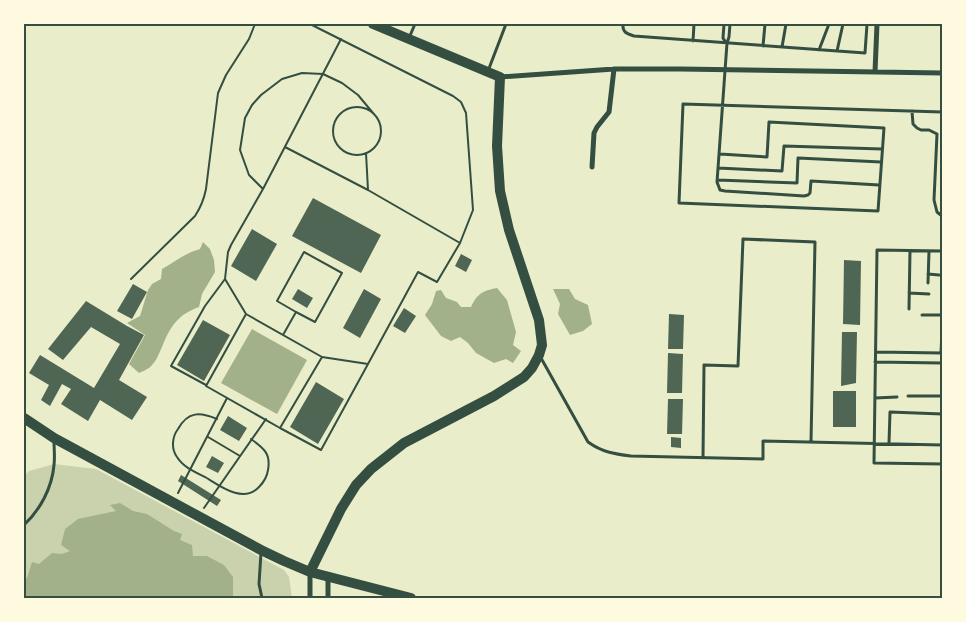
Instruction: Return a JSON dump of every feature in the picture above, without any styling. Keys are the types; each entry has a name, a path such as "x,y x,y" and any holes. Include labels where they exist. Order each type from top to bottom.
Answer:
{"main road":[{"path":"310,572 341,509 356,485 371,469 404,443 494,396 524,377 540,355 542,345 539,320 509,230 500,191 497,146 500,77 373,24"},
{"path":"24,418 54,438 284,561 310,572 411,598"}],"street":[{"path":"875,72 877,24"},
{"path":"500,77 614,69 942,73"},
{"path":"592,168 594,133 609,112 614,69"},
{"path":"310,572 310,598"},
{"path":"328,576 328,598"}],"lane":[{"path":"408,39 415,24"},
{"path":"487,71 506,24"},
{"path":"623,24 624,32 630,35 865,53 867,24"},
{"path":"693,41 694,24"},
{"path":"724,24 723,38 727,43"},
{"path":"730,24 718,168 718,186 720,190 804,196 810,193 811,181 879,185"},
{"path":"763,46 765,24"},
{"path":"782,47 786,24"},
{"path":"819,50 829,24"},
{"path":"837,51 843,24"},
{"path":"720,154 767,157 769,122 884,128 878,211 679,203 683,104 942,112"},
{"path":"912,111 913,124 917,128 929,130 937,134 934,200 937,212 942,216"},
{"path":"718,168 782,170 784,146 882,149"},
{"path":"718,180 798,183 798,158 881,162"},
{"path":"703,458 704,365 738,366 743,239 815,242 811,442"},
{"path":"942,251 877,250 874,443 874,463 942,464"},
{"path":"909,309 910,251"},
{"path":"928,251 928,283"},
{"path":"928,274 939,275"},
{"path":"910,293 929,294"},
{"path":"922,315 942,315"},
{"path":"876,352 942,353 942,330"},
{"path":"540,355 588,442 598,449 614,454 763,459 763,441 942,445"},
{"path":"875,362 942,363"},
{"path":"908,396 942,396"},
{"path":"875,398 897,397"},
{"path":"889,443 890,412 942,414"},
{"path":"24,525 44,499 52,476 54,438"},
{"path":"261,550 259,584 262,598"}],"path":[{"path":"131,279 195,216 201,207 205,194 218,93 255,24"},
{"path":"310,24 341,39 453,96 461,102 466,113 473,210 460,243 437,282 418,272 321,450 171,366 205,306 225,278 228,252 341,39"},
{"path":"263,188 249,175 240,150 245,118 252,105 261,95 282,79 302,72 323,74 342,83 358,95 373,113 378,119 381,135 378,143 366,154 349,154 342,150 333,137 332,130 338,115 351,107 359,107 373,113"},
{"path":"285,147 368,190 460,243"},
{"path":"366,154 368,190"},
{"path":"304,252 342,273 315,322 296,312 277,301 304,252"},
{"path":"225,278 246,314 322,357 368,364"},
{"path":"282,335 296,312"},
{"path":"206,386 246,314"},
{"path":"280,428 322,357"},
{"path":"174,502 227,398"},
{"path":"217,418 206,414 191,416 184,421 175,433 173,449 176,456 191,470 237,494 245,495 252,493 264,482 269,468 266,452 252,440"},
{"path":"199,516 266,419"},
{"path":"208,437 240,456"}],"shaded area":[{"path":"203,242 210,249 214,260 215,272 202,294 199,307 191,310 175,322 154,363 139,373 129,364 145,335 127,323 140,316 148,290 152,284 161,279 162,269 185,255 200,249"},
{"path":"497,288 507,300 516,332 513,345 521,351 513,363 506,359 494,363 476,353 460,337 451,341 441,336 425,315 432,304 436,291 441,290 446,298 457,302 461,307 471,307 481,293"},
{"path":"553,289 569,289 575,299 588,305 592,324 583,331 570,335 558,314 560,304"},
{"path":"252,329 307,360 277,414 221,383"},
{"path":"54,464 96,469 284,570 289,577 292,598 24,598 24,476 29,471"},
{"path":"120,503 133,511 147,514 182,534 180,540 192,545 193,556 207,556 224,565 233,577 233,598 24,598 24,580 27,578 32,562 39,564 52,553 62,554 70,551 61,545 65,529 78,519 116,511 110,505"}],"building":[{"path":"313,198 381,235 361,273 292,236"},
{"path":"252,229 277,244 256,281 231,266"},
{"path":"461,254 472,260 466,272 455,266"},
{"path":"844,260 861,261 860,325 843,324"},
{"path":"133,284 147,292 132,319 117,311"},
{"path":"298,289 313,298 307,308 292,299"},
{"path":"364,289 381,299 360,338 343,328"},
{"path":"86,301 144,335 119,380 147,397 132,420 100,400 88,421 61,404 71,389 62,384 50,406 41,400 49,385 29,373 40,355 94,388 120,344 91,327 63,360 48,349"},
{"path":"404,308 416,316 405,333 393,326"},
{"path":"669,314 684,315 683,349 668,349"},
{"path":"203,320 230,335 204,381 177,365"},
{"path":"842,332 857,332 856,383 841,386"},
{"path":"668,353 683,354 682,393 667,393"},
{"path":"316,382 344,399 318,444 290,427"},
{"path":"833,391 856,391 856,427 833,427"},
{"path":"668,399 683,399 682,434 667,434"},
{"path":"228,416 247,428 239,441 220,430"},
{"path":"671,437 681,438 681,448 671,447"},
{"path":"212,456 224,463 218,473 206,467"},
{"path":"181,475 221,500 217,506 178,481"}]}
